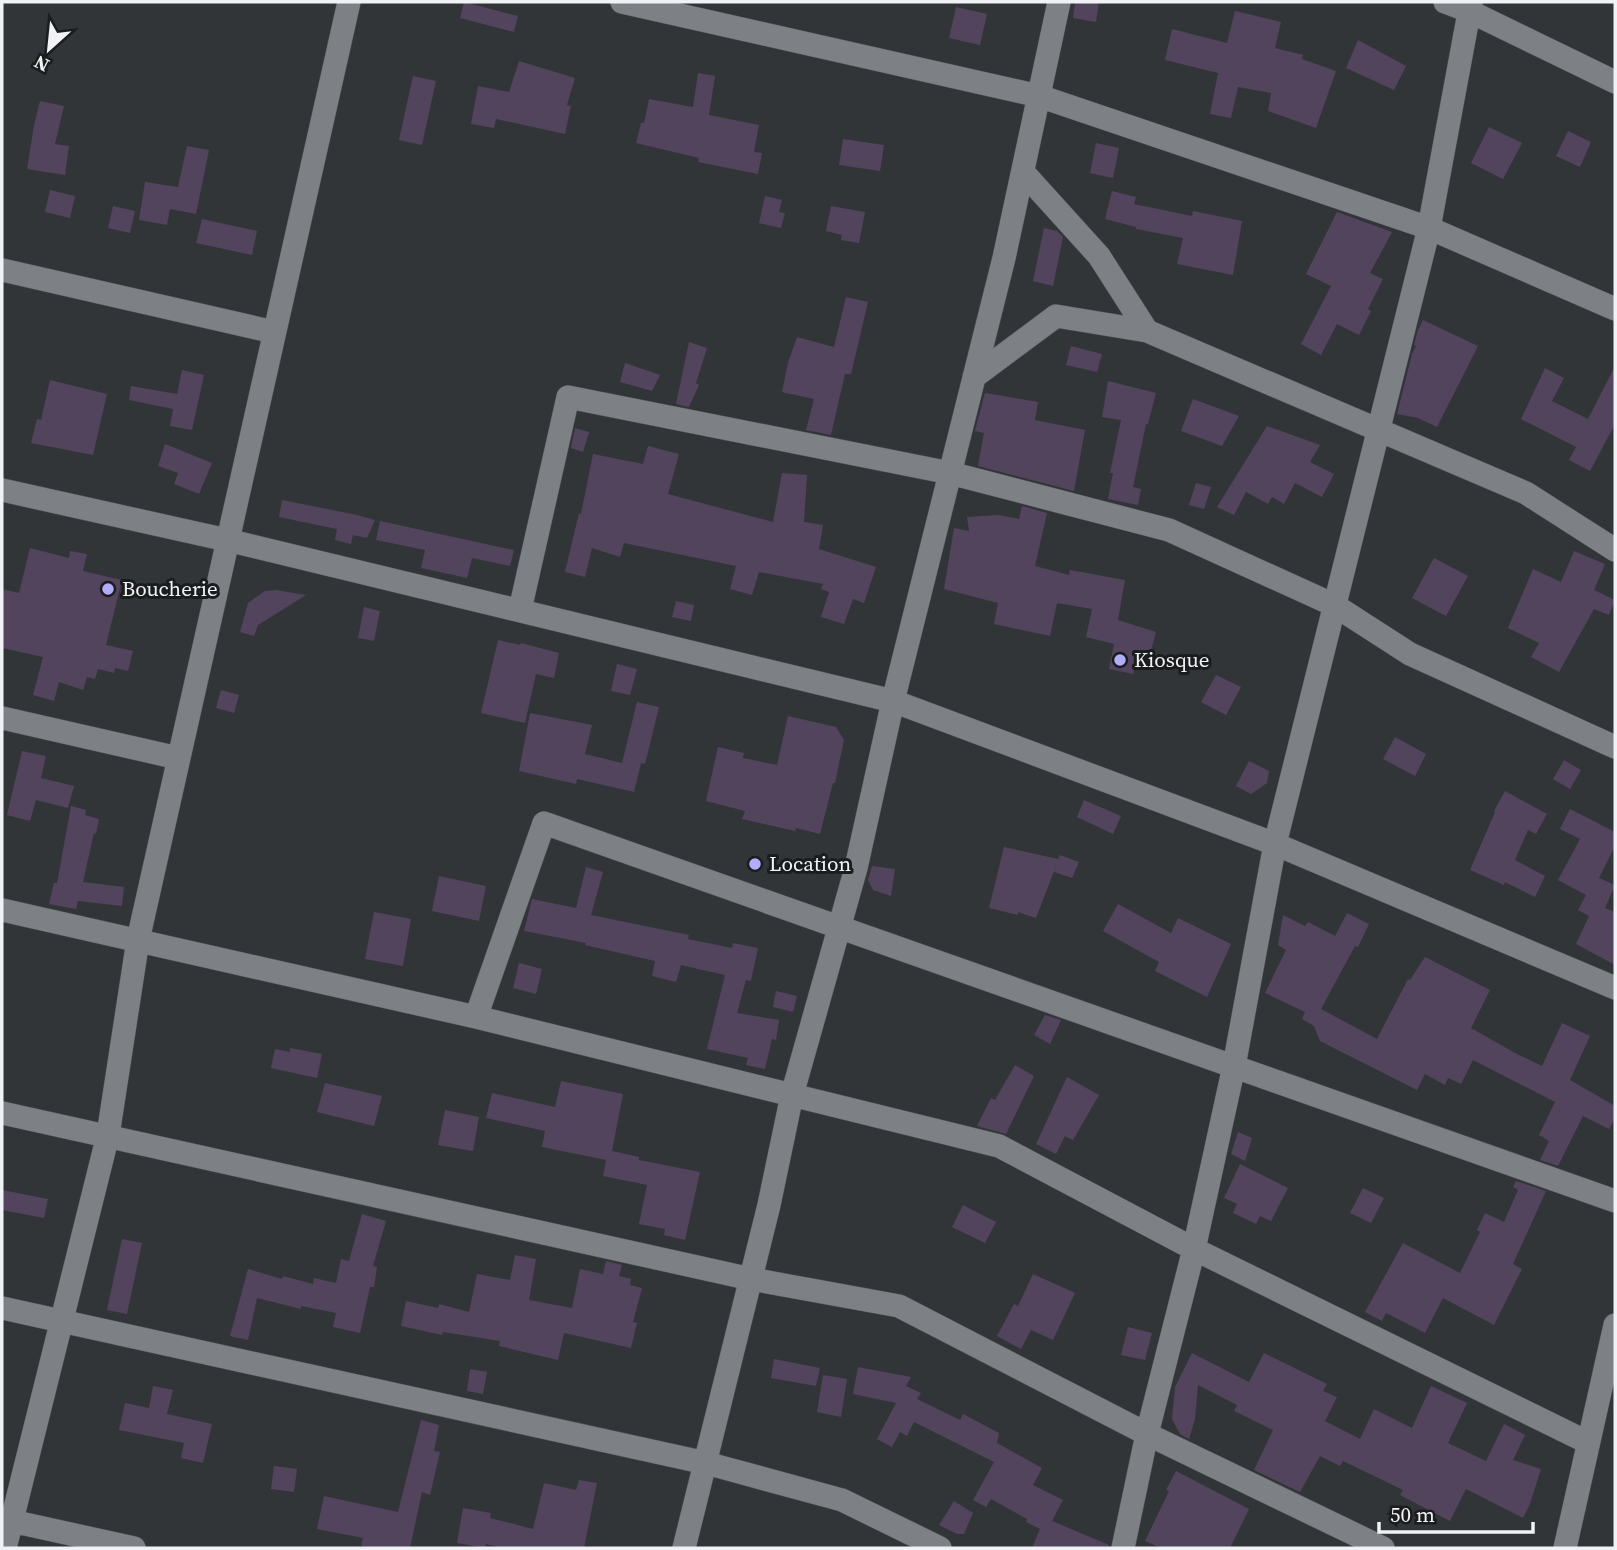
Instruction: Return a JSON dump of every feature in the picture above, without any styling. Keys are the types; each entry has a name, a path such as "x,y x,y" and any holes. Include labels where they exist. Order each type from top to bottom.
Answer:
{"street":[{"path":"5,1548 6,1520 108,1135 138,940 349,2"},
{"path":"622,2 1039,96 1429,228 1615,309"},
{"path":"684,1548 751,1279 792,1095 856,868 893,701 1004,258 1059,2"},
{"path":"1444,2 1470,6 1615,82"},
{"path":"1123,1548 1147,1434 1194,1249 1234,1066 1275,844 1429,228 1470,6"},
{"path":"1023,172 1099,256 1147,331"},
{"path":"2,270 274,332"},
{"path":"974,377 1056,316 1147,331 1526,493 1615,550"},
{"path":"520,610 568,397 950,473 1169,530 1334,605 1410,654 1615,747"},
{"path":"2,490 228,540 893,701 1275,844 1615,988"},
{"path":"2,718 178,758"},
{"path":"476,1017 544,823 1615,1201"},
{"path":"2,910 476,1017 999,1146 1194,1249 1587,1442"},
{"path":"2,1113 751,1279 899,1306 1147,1434 1383,1548"},
{"path":"2,1308 706,1463 842,1500 940,1548"},
{"path":"1565,1548 1615,1325"},
{"path":"6,1520 134,1548"}],"building":[{"path":"464,2 518,16 514,32 460,18"},
{"path":"1075,2 1099,2 1096,22 1073,18"},
{"path":"956,7 987,14 980,45 949,38"},
{"path":"1235,11 1281,22 1275,48 1303,55 1302,59 1336,71 1316,128 1268,111 1271,93 1238,87 1231,118 1210,114 1218,73 1165,60 1172,29 1227,43"},
{"path":"1358,40 1406,66 1394,90 1346,68"},
{"path":"519,61 575,78 567,105 571,106 565,134 496,119 494,128 471,124 478,86 509,92"},
{"path":"698,73 715,76 709,115 759,125 754,152 762,153 758,174 698,162 699,158 636,143 649,99 693,107"},
{"path":"413,76 436,81 422,145 399,140"},
{"path":"40,101 64,106 55,144 69,146 65,175 27,169"},
{"path":"1489,127 1522,143 1503,179 1471,163"},
{"path":"1568,131 1591,142 1580,167 1556,156"},
{"path":"843,139 884,145 880,171 839,165"},
{"path":"1096,143 1119,148 1113,178 1090,173"},
{"path":"187,146 209,150 196,214 170,209 167,225 139,220 145,182 178,187"},
{"path":"50,190 75,196 70,218 45,212"},
{"path":"1112,191 1136,197 1134,204 1192,216 1193,211 1242,221 1233,275 1177,264 1183,238 1136,229 1105,219"},
{"path":"765,196 782,200 779,212 785,213 781,228 759,223"},
{"path":"113,206 135,211 130,233 108,228"},
{"path":"831,206 865,212 859,243 841,240 842,235 826,231"},
{"path":"1337,212 1392,232 1370,273 1383,279 1359,335 1337,324 1321,355 1301,344 1331,286 1306,274"},
{"path":"202,219 257,231 252,255 196,243"},
{"path":"1044,228 1057,231 1063,237 1053,286 1033,281"},
{"path":"846,297 868,302 851,374 845,374 831,435 806,430 814,399 782,392 788,363 797,337 834,347"},
{"path":"1423,320 1478,346 1437,427 1418,418 1397,414 1418,330"},
{"path":"689,342 707,348 696,383 699,385 689,407 676,404"},
{"path":"1071,346 1102,354 1097,372 1066,365"},
{"path":"625,363 660,375 652,391 620,382"},
{"path":"1615,366 1615,424 1590,471 1569,460 1576,447 1521,419 1545,368 1564,378 1552,401 1588,419"},
{"path":"182,370 204,375 192,430 170,426 173,409 129,400 131,386 177,394"},
{"path":"50,380 107,394 93,455 31,443 37,419 41,420"},
{"path":"1108,381 1156,393 1146,424 1133,487 1141,489 1138,505 1108,499 1113,473 1110,473 1121,420 1102,417"},
{"path":"985,393 1038,402 1035,420 1085,430 1074,491 978,466 984,433 975,431"},
{"path":"1193,399 1239,416 1222,446 1181,431"},
{"path":"1267,426 1320,445 1310,462 1334,474 1322,497 1295,483 1284,504 1272,497 1268,504 1246,492 1234,515 1217,507"},
{"path":"575,428 589,432 583,452 571,448"},
{"path":"165,444 212,463 199,494 174,484 178,473 158,466"},
{"path":"648,446 679,454 668,494 773,522 782,473 807,475 804,522 823,525 819,549 876,567 864,603 853,599 844,624 821,617 829,592 821,589 823,584 759,572 752,595 730,589 736,566 624,543 620,557 592,548 585,577 565,572 579,513 581,514 593,454 643,464"},
{"path":"1196,483 1211,487 1204,509 1189,505"},
{"path":"282,500 375,520 367,538 353,535 351,544 335,540 337,529 279,517"},
{"path":"1022,506 1047,513 1035,566 1069,575 1070,570 1125,580 1118,620 1156,632 1150,654 1138,651 1133,674 1109,669 1114,644 1086,637 1092,609 1057,603 1050,636 994,624 998,603 944,589 954,528 969,531 967,517 998,515 1019,519"},
{"path":"380,521 514,550 510,566 472,558 467,578 421,568 425,550 376,540"},
{"path":"30,548 69,558 70,551 87,554 83,571 122,580 106,645 133,651 128,671 115,668 114,673 98,669 95,679 87,677 83,690 59,682 54,701 33,695 43,657 2,648 2,589 19,593"},
{"path":"1574,551 1605,564 1594,590 1615,600 1609,615 1594,609 1559,672 1531,657 1539,643 1508,628 1533,569 1561,582"},
{"path":"1434,558 1468,576 1446,616 1412,598"},
{"path":"265,591 306,595 258,625 254,636 240,632 248,603"},
{"path":"676,601 694,605 691,621 672,617"},
{"path":"364,607 380,611 374,641 358,638"},
{"path":"498,640 559,653 554,678 536,674 525,723 481,713"},
{"path":"617,664 637,669 630,695 611,691"},
{"path":"1216,675 1241,687 1226,715 1201,702"},
{"path":"221,690 239,695 234,713 216,708"},
{"path":"637,702 659,707 645,764 641,763 634,792 577,779 576,784 519,771 530,713 592,725 585,754 622,763"},
{"path":"788,716 836,727 844,740 820,834 742,819 745,811 706,801 718,747 744,753 743,758 777,765"},
{"path":"1395,737 1426,754 1415,776 1383,759"},
{"path":"22,751 46,756 41,778 74,786 68,808 36,800 30,821 7,815"},
{"path":"1564,760 1581,770 1570,789 1553,779"},
{"path":"1249,761 1269,771 1267,783 1251,794 1236,786"},
{"path":"1505,791 1547,814 1536,834 1528,830 1515,860 1545,876 1535,897 1505,882 1504,885 1470,870"},
{"path":"1084,800 1121,816 1113,834 1077,817"},
{"path":"71,806 86,810 85,815 99,819 83,882 124,887 122,906 78,901 76,909 49,904 54,883 57,883"},
{"path":"1570,809 1615,832 1615,846 1599,878 1615,885 1605,908 1615,912 1615,965 1576,944 1589,916 1578,910 1586,895 1558,880 1580,839 1560,829"},
{"path":"1004,847 1058,859 1060,855 1079,862 1072,878 1054,872 1058,861 1036,918 1018,912 1018,915 989,908"},
{"path":"872,866 895,869 891,896 873,890 868,880"},
{"path":"586,867 603,872 591,915 689,935 688,939 732,948 733,943 758,948 751,981 746,980 737,1013 779,1020 776,1040 772,1039 765,1069 746,1065 748,1058 707,1049 725,975 681,965 676,982 652,976 655,961 585,945 586,943 524,931 532,899 576,908"},
{"path":"439,876 486,886 479,921 432,911"},
{"path":"1118,904 1171,933 1178,918 1231,944 1207,997 1155,971 1159,962 1103,931"},
{"path":"374,912 411,919 403,966 365,959"},
{"path":"1347,913 1369,924 1321,1009 1377,1039 1408,979 1410,980 1425,957 1490,990 1471,1028 1542,1066 1562,1023 1590,1036 1570,1080 1615,1106 1615,1118 1609,1129 1583,1116 1558,1166 1540,1160 1549,1141 1539,1135 1555,1102 1473,1060 1461,1084 1448,1078 1445,1085 1425,1074 1417,1090 1320,1041 1314,1026 1302,1019 1305,1012 1265,993 1286,950 1278,945 1283,915 1305,926 1308,922 1335,936"},
{"path":"519,963 542,969 536,994 513,988"},
{"path":"776,991 797,996 793,1012 773,1007"},
{"path":"1045,1015 1061,1020 1050,1044 1034,1035"},
{"path":"290,1048 322,1054 317,1078 271,1068 275,1049 290,1052"},
{"path":"1015,1065 1034,1076 1006,1134 977,1126 991,1098 995,1100"},
{"path":"1067,1077 1099,1095 1073,1140 1065,1136 1056,1154 1036,1144"},
{"path":"561,1081 623,1094 612,1151 639,1157 639,1160 700,1172 685,1240 664,1235 665,1229 639,1224 647,1185 603,1176 606,1160 542,1147 545,1131 486,1118 492,1093 555,1107"},
{"path":"325,1083 382,1096 374,1126 317,1112"},
{"path":"445,1110 479,1117 473,1151 438,1145"},
{"path":"1238,1132 1252,1138 1245,1161 1231,1154"},
{"path":"1240,1164 1288,1188 1271,1221 1260,1216 1256,1224 1233,1213 1237,1204 1224,1198"},
{"path":"1516,1181 1546,1191 1513,1264 1522,1269 1494,1325 1443,1298 1425,1333 1386,1313 1382,1321 1365,1312 1403,1243 1460,1273 1480,1232 1477,1230 1485,1213 1504,1222 1518,1190 1513,1187"},
{"path":"1363,1188 1384,1198 1371,1223 1350,1213"},
{"path":"2,1190 48,1199 44,1218 2,1210"},
{"path":"963,1205 996,1222 985,1243 952,1227"},
{"path":"362,1214 386,1221 373,1266 377,1267 374,1287 370,1287 360,1333 333,1327 336,1313 301,1306 301,1309 257,1298 248,1340 230,1336 248,1269 313,1284 314,1278 336,1283 341,1259 349,1261"},
{"path":"122,1239 142,1243 127,1314 107,1310"},
{"path":"515,1255 536,1259 529,1300 572,1308 580,1269 603,1274 606,1261 622,1265 619,1276 631,1279 630,1285 642,1288 633,1322 637,1323 631,1348 564,1333 558,1360 499,1346 500,1341 443,1332 442,1335 401,1326 406,1301 438,1308 439,1304 469,1312 477,1274 510,1280"},
{"path":"1033,1274 1075,1293 1053,1340 1031,1330 1021,1349 997,1336 1014,1304 1018,1306"},
{"path":"1128,1327 1152,1333 1145,1360 1121,1355"},
{"path":"1192,1353 1249,1382 1264,1353 1327,1384 1323,1391 1337,1397 1325,1421 1360,1439 1374,1409 1412,1428 1431,1386 1467,1403 1448,1443 1486,1461 1504,1424 1525,1435 1513,1460 1541,1469 1530,1504 1523,1518 1466,1489 1450,1521 1400,1495 1403,1490 1343,1461 1340,1466 1320,1456 1300,1492 1254,1470 1273,1430 1234,1411 1237,1405 1198,1385 1195,1419 1189,1439 1180,1434 1172,1419 1175,1387"},
{"path":"774,1359 820,1368 816,1386 771,1378"},
{"path":"858,1367 911,1377 906,1386 921,1393 917,1399 960,1420 963,1414 999,1433 997,1443 1042,1468 1033,1485 1063,1500 1052,1521 1109,1545 1109,1548 1032,1548 1040,1529 991,1499 986,1507 973,1500 994,1462 914,1422 907,1436 900,1432 892,1447 877,1439 896,1403 853,1394"},
{"path":"470,1369 487,1372 483,1394 467,1391"},
{"path":"823,1375 847,1379 841,1417 817,1412"},
{"path":"153,1386 173,1390 167,1414 212,1424 203,1463 181,1458 184,1443 119,1430 125,1403 149,1408"},
{"path":"421,1420 439,1425 434,1451 440,1452 430,1495 422,1492 410,1548 361,1546 363,1538 317,1529 324,1496 398,1512"},
{"path":"274,1466 297,1469 294,1492 271,1489"},
{"path":"1176,1471 1249,1509 1230,1548 1161,1548 1145,1541"},
{"path":"579,1480 597,1483 584,1548 503,1548 486,1544 485,1548 457,1543 463,1508 491,1513 490,1518 533,1529 544,1483 576,1490"},
{"path":"954,1501 973,1513 964,1534 957,1534 939,1525"}],"place":[{"name":"Boucherie","path":"108,589"},
{"name":"Kiosque","path":"1120,660"},
{"name":"Location","path":"755,864"}]}
